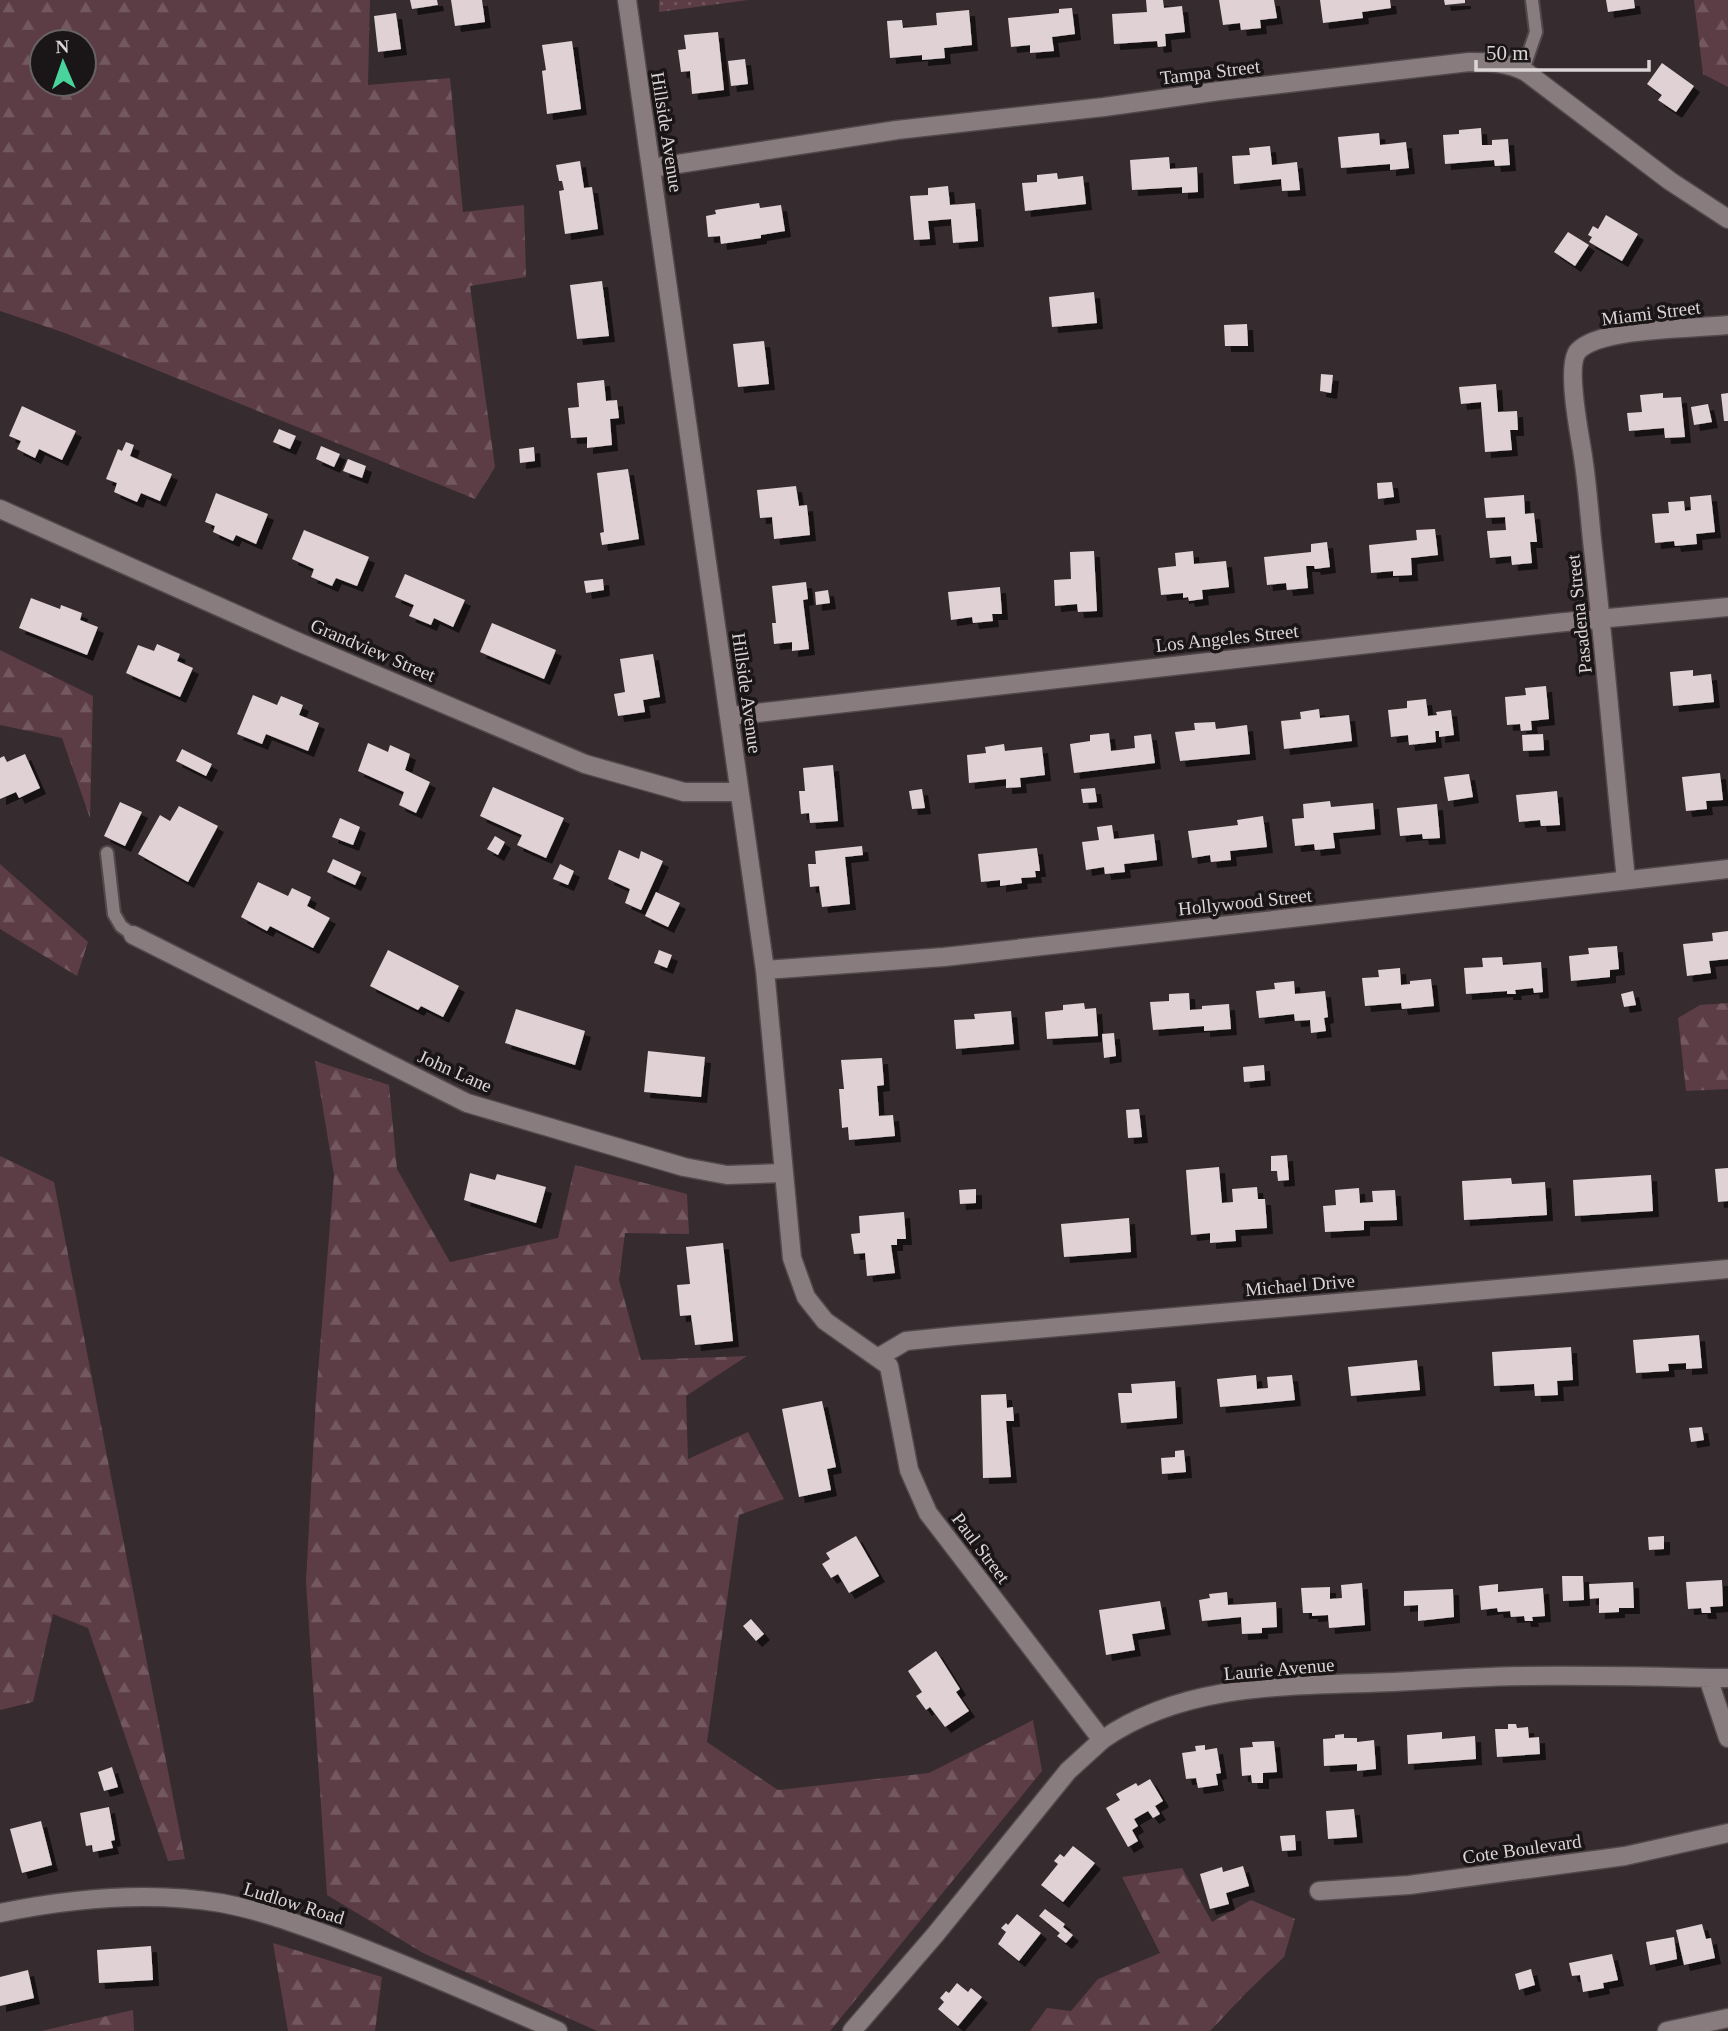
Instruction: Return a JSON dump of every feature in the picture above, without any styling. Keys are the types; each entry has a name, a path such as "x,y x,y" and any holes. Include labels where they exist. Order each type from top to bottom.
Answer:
{"street":[{"name":"Hillside Avenue","path":"627,0 765,970 792,1258 806,1297 825,1321 855,1344 879,1357"},
{"name":"Tampa Street","path":"652,168 897,130 1469,62 1502,62 1523,70 1670,181 1728,219"},
{"name":"Miami Street","path":"1582,348 1595,340 1632,333 1728,325"},
{"name":"Pasadena Street","path":"1582,348 1575,355 1573,363 1575,405 1601,618 1626,879"},
{"name":"Grandview Street","path":"0,509 585,764 684,792 740,792"},
{"name":"Los Angeles Street","path":"730,716 1601,618 1728,607"},
{"name":"Hollywood Street","path":"765,970 993,952 1728,869"},
{"name":"John Lane","path":"133,935 467,1103 684,1167 727,1175 783,1173"},
{"name":"Michael Drive","path":"879,1357 906,1341 930,1338 1728,1269"},
{"name":"Paul Street","path":"879,1357 889,1366 892,1375 909,1471 928,1513 1102,1740"},
{"name":"Laurie Avenue","path":"852,2031 1068,1771 1102,1740 1132,1720 1156,1710 1258,1688 1525,1676 1728,1678"},
{"path":"1708,1678 1728,1738"},
{"name":"Cote Boulevard","path":"1319,1891 1409,1885 1625,1856 1728,1833"},
{"name":"Ludlow Road","path":"0,1913 47,1904 123,1897 162,1897 224,1904 285,1920 371,1951 558,2031"},
{"path":"1667,2031 1728,2018"}],"lane":[{"path":"1523,70 1536,32 1532,0"},
{"path":"107,853 114,914 121,926 133,935"}],"green space":[{"path":"0,0 370,0 368,85 450,78 463,212 524,205 526,277 470,286 495,467 475,499 65,333 0,311"},
{"path":"659,0 748,0 659,12"},
{"path":"1694,0 1728,0 1728,87 1703,74"},
{"path":"0,650 93,696 90,818 62,738 0,725"},
{"path":"0,864 88,942 77,976 0,929"},
{"path":"1728,1003 1728,1089 1686,1091 1678,1018 1700,1005"},
{"path":"315,1061 389,1085 397,1169 450,1262 558,1238 575,1165 687,1194 689,1234 625,1233 619,1280 641,1360 747,1356 686,1396 688,1459 748,1432 784,1499 739,1515 707,1742 778,1790 929,1773 1033,1720 1042,1771 830,2031 597,2031 423,1953 327,1895 306,1582 316,1397 334,1175"},
{"path":"0,1156 54,1182 185,1859 168,1861 88,1628 53,1614 33,1702 0,1710"},
{"path":"1182,1868 1212,1922 1251,1900 1295,1919 1284,1957 1210,2031 1030,2031 1047,2008 1071,2011 1098,1979 1160,1953 1122,1877"},
{"path":"273,1943 382,1977 375,2031 288,2031"},
{"path":"133,2010 134,2031 41,2031"}],"building":[{"path":"410,0 437,0 438,5 412,9"},
{"path":"451,0 482,0 485,22 455,26"},
{"path":"1146,0 1163,0 1164,8 1182,6 1185,32 1165,34 1166,46 1158,47 1157,41 1114,44 1112,14 1147,12"},
{"path":"1219,0 1274,0 1277,18 1260,20 1261,28 1241,30 1240,23 1223,25"},
{"path":"1320,0 1390,0 1391,8 1362,12 1363,18 1323,23"},
{"path":"1444,0 1465,0 1465,3 1445,5"},
{"path":"1606,0 1634,0 1635,8 1608,12"},
{"path":"1072,8 1075,34 1052,37 1054,51 1030,53 1030,45 1011,47 1008,18 1059,13 1059,9"},
{"path":"969,10 972,45 944,48 945,58 922,60 922,55 890,58 887,21 902,20 903,28 937,25 936,13"},
{"path":"396,13 401,49 378,52 374,16"},
{"path":"718,32 724,90 692,94 690,71 681,72 678,50 686,49 684,35"},
{"path":"572,41 581,109 547,114 542,71 546,70 542,45"},
{"path":"745,59 748,84 731,86 728,61"},
{"path":"1662,63 1694,86 1676,112 1658,100 1662,95 1647,84"},
{"path":"1481,128 1482,145 1492,145 1492,140 1508,139 1510,165 1495,166 1494,160 1445,164 1443,135"},
{"path":"1379,133 1380,145 1406,142 1409,168 1390,170 1390,164 1341,168 1338,137"},
{"path":"1270,146 1272,165 1297,162 1300,190 1282,191 1281,179 1234,184 1232,156 1250,155 1249,148"},
{"path":"1169,157 1170,169 1197,167 1198,192 1182,193 1182,187 1132,190 1130,160"},
{"path":"580,161 584,188 592,187 598,229 565,234 559,191 564,190 556,165"},
{"path":"1057,173 1058,179 1083,176 1086,204 1025,211 1022,183 1037,182 1037,175"},
{"path":"948,186 950,205 975,203 978,241 953,243 951,219 928,221 930,239 914,240 910,196 928,195 928,188"},
{"path":"759,203 760,208 781,205 785,231 721,244 720,236 708,237 706,216 716,214 715,210"},
{"path":"1606,215 1638,234 1622,261 1589,242 1592,237 1588,235 1593,226 1598,229"},
{"path":"1568,232 1589,245 1575,266 1554,252"},
{"path":"602,281 609,336 577,339 570,285"},
{"path":"1094,292 1097,323 1052,327 1049,297"},
{"path":"1247,324 1248,346 1225,346 1224,325"},
{"path":"764,341 769,384 738,387 733,344"},
{"path":"1321,374 1333,375 1331,393 1320,391"},
{"path":"604,380 606,401 617,400 619,418 610,419 612,445 587,448 587,437 571,438 568,408 579,407 577,383"},
{"path":"1496,384 1498,412 1517,411 1518,430 1510,430 1512,450 1485,452 1481,402 1461,404 1459,387"},
{"path":"1663,393 1663,398 1681,397 1685,437 1665,438 1664,428 1629,431 1627,413 1642,412 1640,395"},
{"path":"1728,393 1728,421 1724,421 1721,394"},
{"path":"1708,404 1712,422 1694,425 1691,407"},
{"path":"22,406 76,431 62,460 39,449 35,458 17,449 21,441 9,436"},
{"path":"279,429 296,436 290,449 273,442"},
{"path":"126,442 134,445 130,456 172,474 160,501 141,493 137,502 114,492 117,483 106,479 118,449 122,451"},
{"path":"321,446 340,454 334,467 316,459"},
{"path":"534,447 535,461 520,463 519,449"},
{"path":"348,459 366,466 362,478 343,471"},
{"path":"628,469 639,539 602,545 600,533 604,532 597,473"},
{"path":"1392,482 1394,497 1378,499 1377,483"},
{"path":"796,486 799,506 807,505 810,535 774,539 772,517 760,518 757,490"},
{"path":"216,493 268,514 256,544 236,535 233,541 213,532 215,526 205,522"},
{"path":"1524,495 1525,514 1534,513 1537,542 1530,542 1532,563 1512,565 1511,556 1490,558 1487,531 1506,530 1505,517 1486,518 1484,498"},
{"path":"1711,495 1715,532 1696,534 1697,544 1675,546 1674,541 1655,543 1652,514 1669,513 1668,502 1684,501 1685,511 1691,510 1690,497"},
{"path":"1435,529 1438,555 1411,558 1412,575 1393,576 1393,571 1371,573 1369,545 1417,540 1416,530"},
{"path":"304,530 369,557 357,586 336,578 332,586 311,577 314,569 292,559"},
{"path":"1327,542 1330,567 1315,569 1314,566 1306,566 1308,588 1287,590 1286,583 1267,585 1264,557 1311,552 1311,544"},
{"path":"1094,551 1097,611 1078,612 1077,604 1055,606 1054,580 1071,579 1070,552"},
{"path":"1193,551 1194,564 1226,561 1229,587 1202,590 1203,599 1189,601 1188,597 1183,598 1183,593 1161,595 1158,568 1176,566 1175,553"},
{"path":"405,574 465,600 453,627 434,618 431,625 409,616 414,605 395,597"},
{"path":"603,579 604,590 586,593 584,581"},
{"path":"806,582 808,599 803,600 809,649 792,651 792,642 774,644 772,623 776,623 772,586"},
{"path":"1000,587 1002,614 992,614 993,621 973,623 972,617 951,620 948,592"},
{"path":"828,590 830,603 816,605 815,592"},
{"path":"31,598 60,609 61,605 82,613 80,620 98,627 87,655 19,628"},
{"path":"492,623 556,650 544,679 480,652"},
{"path":"157,644 180,654 177,661 193,668 180,697 126,673 138,645 154,651"},
{"path":"653,654 660,697 643,700 645,712 618,716 614,694 625,692 620,659"},
{"path":"1693,670 1693,676 1711,674 1714,702 1673,706 1670,672"},
{"path":"1546,686 1549,719 1531,721 1532,730 1521,731 1520,724 1507,725 1505,697 1526,695 1525,688"},
{"path":"253,695 277,705 281,696 303,705 299,715 319,723 308,751 266,734 262,744 237,734"},
{"path":"1426,699 1428,716 1451,710 1454,735 1439,737 1439,731 1435,731 1436,742 1409,745 1408,735 1391,737 1388,710 1407,708 1407,701"},
{"path":"1319,709 1320,718 1349,715 1352,741 1284,749 1281,721 1301,719 1300,712"},
{"path":"1215,722 1216,729 1247,725 1250,754 1180,761 1175,732 1195,730 1194,723"},
{"path":"1109,733 1111,751 1135,748 1134,736 1151,734 1155,763 1074,773 1070,744 1090,741 1090,735"},
{"path":"1543,734 1544,750 1523,751 1522,735"},
{"path":"368,743 388,752 390,745 410,754 405,770 430,782 416,813 399,805 404,792 358,771"},
{"path":"1004,744 1005,751 1042,747 1045,775 1020,778 1021,787 1006,788 1006,779 969,783 967,755 986,753 985,747"},
{"path":"182,749 212,764 206,776 176,761"},
{"path":"25,754 40,788 19,798 16,792 0,799 0,758 4,756 7,762"},
{"path":"833,765 838,821 810,823 809,813 801,814 799,791 805,791 803,768"},
{"path":"1720,773 1723,800 1706,801 1707,809 1686,811 1682,777"},
{"path":"1469,774 1473,797 1448,801 1444,777"},
{"path":"493,787 564,818 546,858 517,845 522,835 480,816"},
{"path":"1095,788 1097,802 1083,803 1081,789"},
{"path":"922,789 925,808 912,809 909,791"},
{"path":"1557,791 1560,825 1541,826 1540,820 1519,822 1516,795"},
{"path":"1330,801 1331,807 1373,803 1375,829 1333,833 1335,848 1315,850 1314,844 1295,846 1292,819 1304,818 1303,804"},
{"path":"120,802 142,812 125,846 104,836"},
{"path":"1437,804 1440,838 1423,839 1422,834 1400,836 1397,808"},
{"path":"179,806 218,826 188,882 138,854 160,815 170,821"},
{"path":"1263,816 1267,847 1230,851 1231,860 1211,862 1210,855 1192,858 1188,831 1238,825 1237,820"},
{"path":"340,818 360,827 353,845 332,837"},
{"path":"1112,825 1114,839 1154,834 1157,860 1124,864 1125,872 1105,874 1104,867 1086,870 1082,842 1099,840 1097,827"},
{"path":"495,836 505,842 498,855 487,849"},
{"path":"862,846 863,855 845,857 850,904 822,907 819,886 810,887 808,864 816,864 815,851"},
{"path":"1037,848 1040,871 1035,871 1036,877 1021,878 1022,883 1000,886 1000,880 981,882 978,854"},
{"path":"619,850 639,859 641,851 663,861 641,910 625,903 630,889 608,879"},
{"path":"333,859 361,872 355,885 327,872"},
{"path":"560,864 574,871 568,885 553,879"},
{"path":"258,882 288,896 292,888 311,897 307,906 330,918 313,948 270,926 267,931 241,917"},
{"path":"656,892 680,903 668,927 645,916"},
{"path":"1728,931 1728,959 1709,961 1711,973 1687,976 1683,944 1713,941 1712,933"},
{"path":"1617,946 1619,969 1610,970 1610,977 1571,981 1569,956 1589,954 1588,948"},
{"path":"388,950 459,986 443,1017 421,1006 418,1010 370,986"},
{"path":"659,950 672,955 667,968 654,963"},
{"path":"1502,957 1503,965 1541,962 1543,992 1534,993 1533,988 1515,990 1516,994 1507,994 1507,991 1466,994 1464,968 1483,967 1482,958"},
{"path":"1400,968 1401,985 1410,984 1410,981 1431,979 1434,1006 1402,1009 1401,1003 1365,1006 1362,978 1379,977 1378,970"},
{"path":"1294,981 1295,994 1325,991 1328,1017 1324,1018 1326,1031 1311,1033 1310,1020 1295,1021 1294,1014 1259,1018 1256,991 1275,989 1274,983"},
{"path":"1633,991 1636,1005 1624,1007 1621,994"},
{"path":"1189,993 1190,1010 1202,1009 1202,1006 1229,1004 1231,1029 1204,1031 1204,1026 1153,1030 1150,1002 1169,1001 1169,994"},
{"path":"1084,1003 1085,1009 1096,1008 1098,1036 1047,1039 1045,1012 1063,1010 1063,1005"},
{"path":"516,1009 585,1031 575,1065 505,1043"},
{"path":"1011,1011 1014,1044 956,1049 954,1020 975,1019 974,1014"},
{"path":"1114,1033 1116,1056 1104,1058 1102,1034"},
{"path":"648,1051 705,1057 701,1097 644,1092"},
{"path":"882,1058 884,1085 877,1086 879,1116 893,1115 895,1136 849,1140 848,1127 842,1128 839,1089 844,1089 841,1060"},
{"path":"1264,1065 1265,1080 1244,1082 1243,1067"},
{"path":"1139,1109 1142,1137 1128,1138 1126,1110"},
{"path":"1287,1155 1289,1180 1278,1181 1277,1171 1271,1171 1271,1156"},
{"path":"1219,1167 1222,1203 1233,1202 1232,1189 1257,1187 1258,1199 1265,1199 1267,1228 1235,1230 1236,1241 1210,1243 1210,1233 1191,1235 1186,1170"},
{"path":"1728,1168 1728,1201 1718,1202 1715,1169"},
{"path":"470,1173 495,1180 497,1174 546,1187 536,1223 464,1200"},
{"path":"1651,1175 1653,1211 1575,1216 1573,1180"},
{"path":"1511,1178 1512,1184 1545,1182 1547,1215 1464,1220 1462,1181"},
{"path":"1359,1188 1360,1203 1373,1202 1372,1191 1395,1190 1397,1220 1364,1221 1364,1230 1325,1232 1323,1206 1336,1205 1335,1190"},
{"path":"976,1189 976,1203 960,1204 959,1190"},
{"path":"904,1212 906,1239 897,1239 897,1245 891,1245 895,1273 867,1276 865,1253 854,1254 851,1234 860,1233 859,1216"},
{"path":"1129,1218 1131,1252 1064,1257 1061,1224"},
{"path":"723,1243 733,1341 695,1345 691,1315 680,1316 677,1285 690,1284 686,1247"},
{"path":"1699,1335 1702,1368 1686,1369 1686,1363 1668,1364 1669,1371 1636,1373 1633,1340"},
{"path":"1571,1347 1573,1380 1557,1381 1558,1395 1535,1396 1534,1384 1494,1386 1492,1352"},
{"path":"1417,1360 1420,1390 1351,1396 1348,1367"},
{"path":"1256,1375 1257,1389 1268,1388 1267,1377 1292,1375 1295,1400 1220,1407 1217,1379"},
{"path":"1175,1381 1177,1418 1121,1423 1118,1393 1132,1393 1131,1384"},
{"path":"1006,1394 1007,1408 1013,1407 1014,1421 1006,1421 1011,1477 983,1478 981,1395"},
{"path":"822,1401 836,1467 827,1469 831,1490 799,1497 782,1409"},
{"path":"1702,1427 1704,1440 1691,1442 1689,1428"},
{"path":"1184,1450 1186,1472 1162,1474 1161,1458 1175,1457 1175,1451"},
{"path":"856,1536 879,1576 849,1593 838,1574 831,1578 822,1564 830,1559 826,1553"},
{"path":"1664,1536 1664,1549 1649,1550 1648,1537"},
{"path":"1562,1576 1583,1576 1584,1600 1563,1601"},
{"path":"1722,1580 1723,1606 1710,1607 1711,1613 1702,1613 1701,1608 1688,1609 1686,1582"},
{"path":"1633,1582 1634,1608 1619,1608 1619,1612 1599,1613 1599,1598 1590,1599 1589,1584"},
{"path":"1362,1583 1365,1625 1329,1628 1328,1615 1312,1616 1312,1613 1303,1613 1301,1588 1330,1587 1330,1599 1342,1598 1341,1585"},
{"path":"1498,1584 1498,1592 1543,1588 1545,1616 1532,1617 1533,1621 1525,1621 1524,1616 1511,1617 1510,1611 1498,1612 1497,1608 1481,1610 1479,1586"},
{"path":"1453,1589 1454,1617 1418,1621 1418,1605 1404,1606 1404,1591"},
{"path":"1227,1592 1228,1605 1276,1602 1277,1627 1262,1628 1262,1633 1242,1634 1241,1617 1202,1621 1199,1600 1210,1598 1209,1594"},
{"path":"1160,1601 1165,1629 1132,1634 1135,1650 1106,1655 1099,1610"},
{"path":"751,1619 764,1634 756,1641 743,1626"},
{"path":"936,1651 960,1689 956,1692 969,1711 945,1727 930,1707 926,1710 916,1696 922,1692 908,1671"},
{"path":"1508,1724 1516,1724 1517,1728 1528,1727 1529,1738 1539,1737 1540,1754 1497,1757 1495,1729 1508,1729"},
{"path":"1442,1732 1442,1739 1475,1736 1476,1759 1408,1764 1407,1735"},
{"path":"1344,1734 1344,1738 1357,1738 1357,1742 1374,1740 1376,1769 1357,1771 1357,1764 1324,1766 1323,1739"},
{"path":"1274,1741 1277,1772 1263,1773 1263,1783 1252,1783 1251,1775 1242,1776 1240,1748 1253,1747 1252,1742"},
{"path":"1205,1745 1205,1750 1217,1748 1221,1773 1216,1774 1218,1785 1198,1788 1196,1778 1186,1779 1182,1753 1196,1751 1195,1746"},
{"path":"112,1767 118,1787 104,1791 98,1772"},
{"path":"1150,1779 1163,1801 1155,1806 1160,1814 1153,1818 1148,1811 1134,1819 1138,1826 1132,1830 1138,1841 1128,1847 1106,1808 1120,1800 1116,1794"},
{"path":"109,1807 115,1840 111,1841 113,1848 93,1852 92,1845 86,1846 80,1813"},
{"path":"1354,1809 1357,1837 1328,1839 1326,1811"},
{"path":"41,1821 52,1865 22,1873 10,1829"},
{"path":"1295,1835 1296,1850 1282,1851 1280,1836"},
{"path":"1073,1846 1095,1863 1063,1902 1041,1885 1058,1864 1054,1861 1060,1854 1064,1857"},
{"path":"1243,1866 1249,1886 1226,1893 1229,1904 1210,1909 1200,1874 1222,1867 1223,1872"},
{"path":"1045,1909 1065,1924 1063,1927 1073,1935 1066,1943 1057,1936 1060,1933 1039,1916"},
{"path":"1017,1914 1041,1933 1019,1961 998,1944 1006,1932 1001,1928 1006,1923 1008,1925"},
{"path":"1702,1924 1706,1939 1711,1938 1715,1958 1684,1965 1676,1930"},
{"path":"1674,1937 1677,1959 1650,1965 1646,1942"},
{"path":"151,1946 153,1980 99,1983 97,1950"},
{"path":"1612,1954 1618,1980 1603,1983 1604,1988 1583,1992 1580,1975 1572,1976 1569,1963"},
{"path":"1531,1969 1535,1985 1519,1990 1515,1974"},
{"path":"28,1970 34,1998 0,2006 0,1977"},
{"path":"957,1983 968,1992 971,1988 982,1997 958,2026 938,2009 944,2002 940,1998 946,1991 949,1993"}]}
